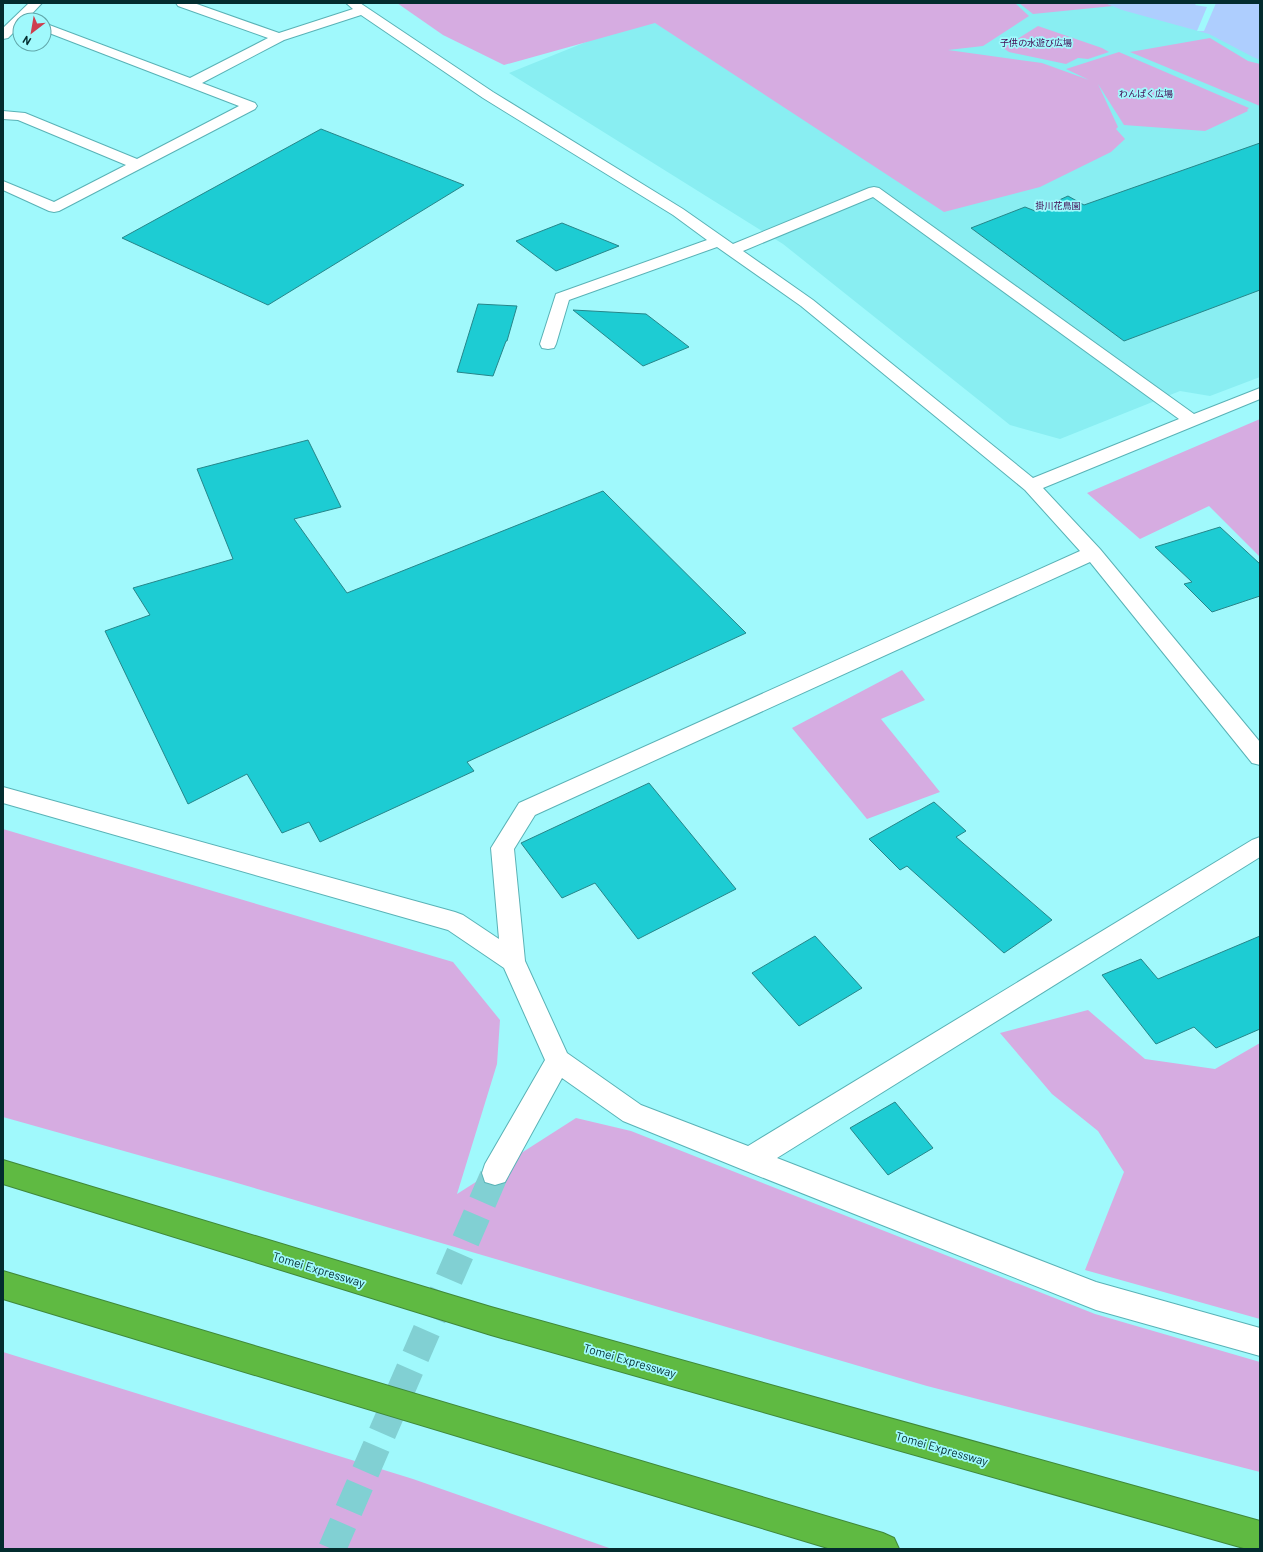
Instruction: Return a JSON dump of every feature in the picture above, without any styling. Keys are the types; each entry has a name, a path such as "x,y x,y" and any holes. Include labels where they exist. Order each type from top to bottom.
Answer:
{"highway":[{"name":"Tomei Expressway","path":"3,1172 491,1321 1260,1537"},
{"path":"3,1284 883,1549"}],"street":[{"path":"29,12 36,3"},
{"path":"182,3 278,37"},
{"path":"191,83 278,37 357,6 488,95 678,212 807,303 1031,486 1093,553 1260,757"},
{"path":"3,35 12,28"},
{"path":"3,185 54,208 250,106 52,30"},
{"path":"3,115 20,116 138,165"},
{"path":"732,250 874,192 1192,420"},
{"path":"548,344 562,297 718,240"},
{"path":"1031,486 1259,394"},
{"path":"1093,553 527,809 502,848 513,961 558,1060 632,1113 1096,1296 1260,1342"},
{"path":"3,795 456,922 513,961"},
{"path":"750,1160 1260,846"},
{"path":"495,1174 558,1060"}],"shaded area":[{"name":"掛川花鳥園","path":"683,3 1260,3 1260,377 1210,396 1180,391 1060,439 1010,425 783,244 509,73"},
{"path":"1105,3 1260,3 1260,60 1209,34 1122,10"}],"green space":[{"name":"わんぱく広場","path":"397,3 1015,3 1029,16 983,46 948,50 1042,63 1089,80 1066,69 1119,52 1249,108 1247,110 1248,111 1205,131 1124,125 1098,84 1118,127 1116,129 1125,139 1111,152 1040,187 944,212 655,23 504,65 443,35"},
{"path":"1019,3 1105,3 1113,6 1033,14"},
{"name":"子供の水遊び広場","path":"1038,26 1102,48 1109,52 1088,59 1078,58 1066,64 1009,52 1003,48"},
{"path":"1210,38 1248,61 1260,64 1260,106 1130,52"},
{"path":"1260,419 1260,557 1209,506 1140,539 1087,493"},
{"path":"902,670 925,700 881,719 940,792 867,819 792,728"},
{"path":"3,829 453,962 500,1020 497,1064 457,1194 576,1118 631,1131 1095,1314 1260,1362 1260,1472 927,1386 227,1180 3,1117"},
{"path":"1088,1010 1145,1059 1215,1069 1260,1043 1260,1319 1085,1270 1124,1172 1098,1131 1052,1094 1000,1033"},
{"path":"3,1352 413,1479 612,1549 3,1549"}],"pier":[{"path":"1197,3 1216,3 1204,31 1197,31 1207,7 1195,5"}],"building":[{"path":"321,129 464,185 268,305 122,238"},
{"path":"1260,143 1260,290 1124,341 971,228 1025,207 1035,211 1068,196 1084,205"},
{"path":"562,223 619,246 556,271 516,241"},
{"path":"478,304 517,306 507,341 493,376 457,372"},
{"path":"573,310 646,314 689,347 643,366"},
{"path":"308,440 341,507 294,519 347,593 603,491 746,633 467,762 474,771 320,842 309,822 282,833 247,774 188,804 105,631 150,615 133,588 233,559 197,469"},
{"path":"1220,527 1260,564 1260,596 1212,612 1184,584 1192,582 1155,547"},
{"path":"649,783 736,889 638,939 595,883 562,898 521,843"},
{"path":"934,802 966,831 956,837 1052,920 1004,953 907,866 900,870 869,839"},
{"path":"815,936 862,988 799,1026 752,973"},
{"path":"1260,936 1260,1029 1216,1048 1194,1027 1156,1044 1102,975 1141,959 1158,979"},
{"path":"895,1102 933,1148 888,1175 850,1128"}],"tunnel":[{"path":"332,1549 495,1173"}]}
